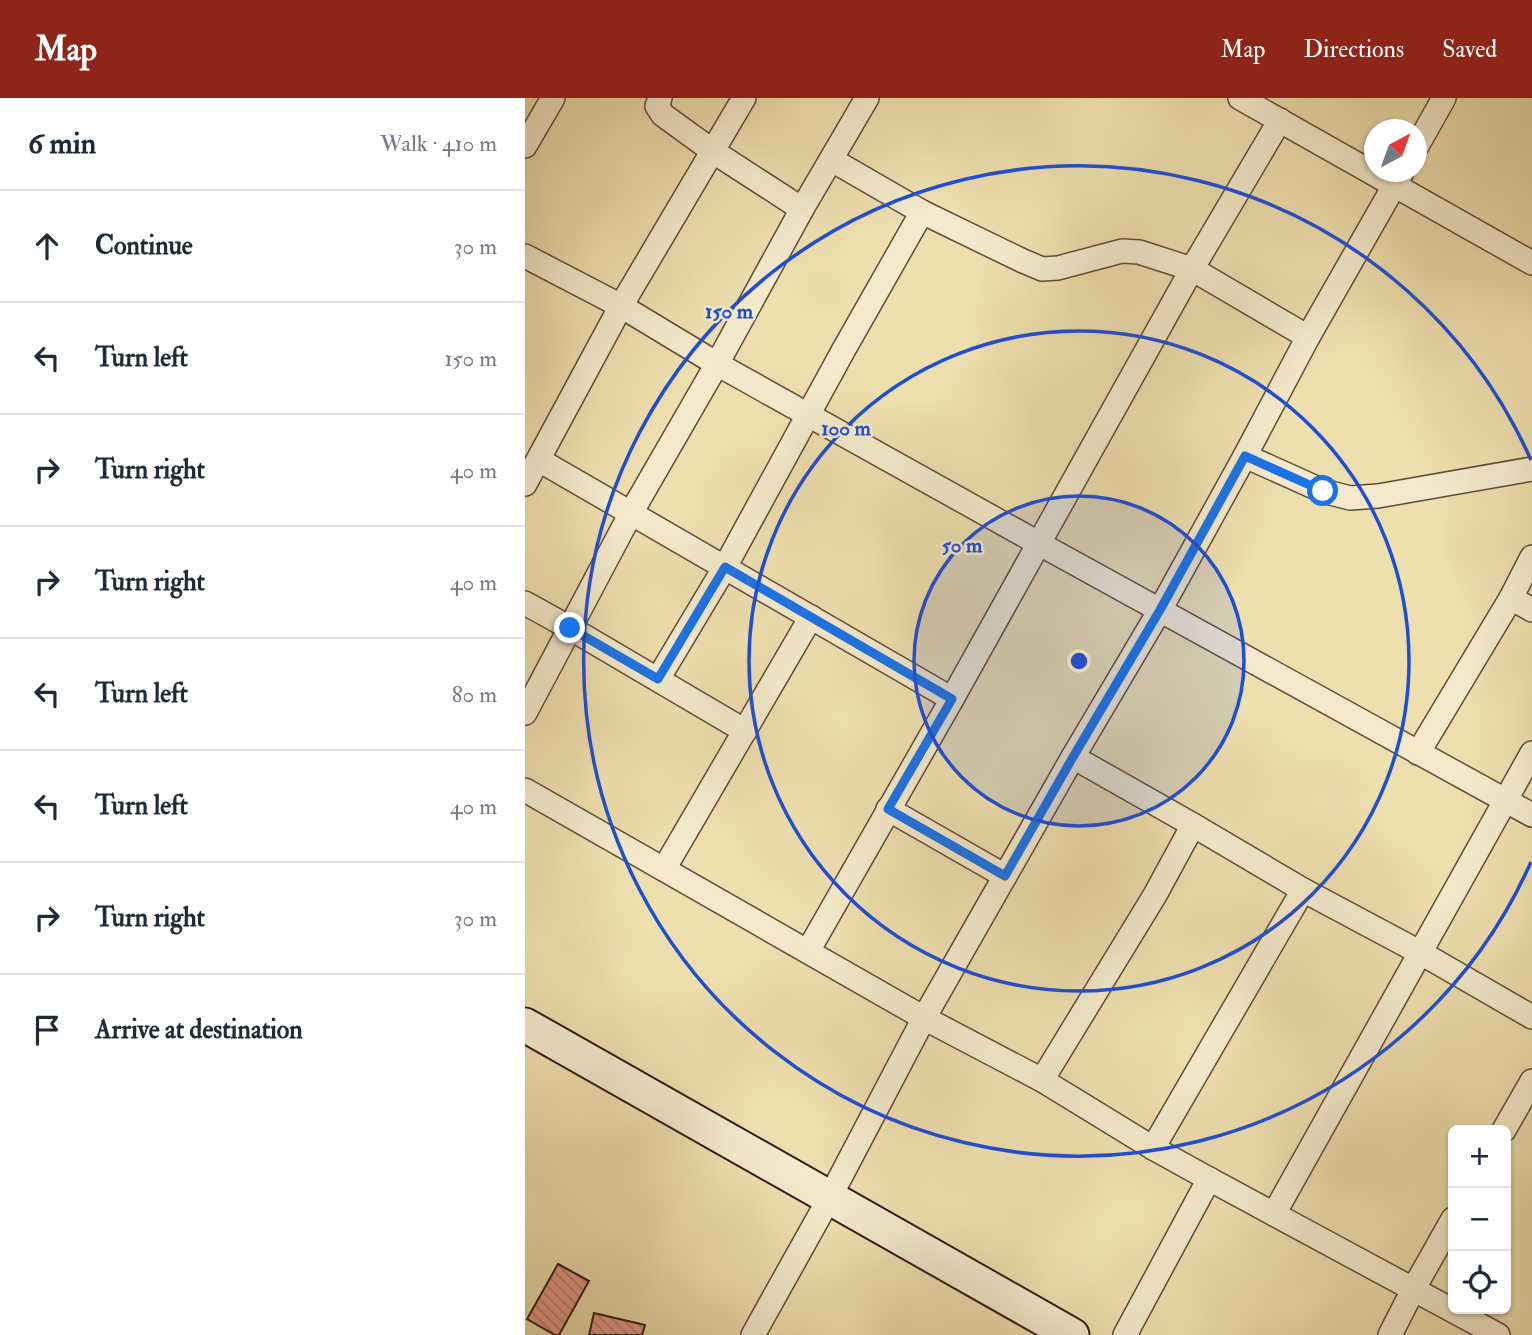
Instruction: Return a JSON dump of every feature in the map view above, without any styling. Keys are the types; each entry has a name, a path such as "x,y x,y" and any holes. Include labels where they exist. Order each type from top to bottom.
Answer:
{"main road":[{"path":"525,1024 1072,1335"}],"street":[{"path":"525,146 554,98"},
{"path":"660,98 657,106 663,115 802,209"},
{"path":"525,484 621,306 744,98"},
{"path":"525,713 631,513 867,98"},
{"path":"1240,98 1364,161"},
{"path":"1427,127 1444,98"},
{"path":"808,951 1192,270 1280,120"},
{"path":"832,160 922,212 1042,269 1058,268 1122,251 1139,252 1192,270 1308,337"},
{"path":"753,1335 830,1197 924,1018 1160,610 1308,337 1397,182"},
{"path":"1405,182 1532,263"},
{"path":"658,679 725,567 922,212"},
{"path":"525,256 621,306 808,415 1532,815"},
{"path":"1245,456 1323,491 1350,498 1378,496 1532,469"},
{"path":"539,460 952,699"},
{"path":"1419,753 1511,598 1532,557"},
{"path":"1511,598 1532,610"},
{"path":"525,603 745,731"},
{"path":"664,869 811,617"},
{"path":"1274,1214 1532,753"},
{"path":"1073,757 1303,890 1421,953 1532,1017"},
{"path":"525,790 924,1018 1042,1080 1209,1180 1498,1335"},
{"path":"888,809 1005,876"},
{"path":"1042,1080 1155,895 1193,825"},
{"path":"1153,1148 1303,890"},
{"path":"1507,1125 1532,1082"},
{"path":"1125,1335 1209,1180"},
{"path":"1389,1335 1448,1228"}],"building":[{"path":"558,1264 589,1281 559,1335 555,1335 527,1319"},
{"path":"594,1313 645,1325 642,1335 589,1335"}],"route":[{"path":"570,628 658,679 725,567 952,699 888,809 1005,876 1160,610 1245,456 1323,491"}]}
